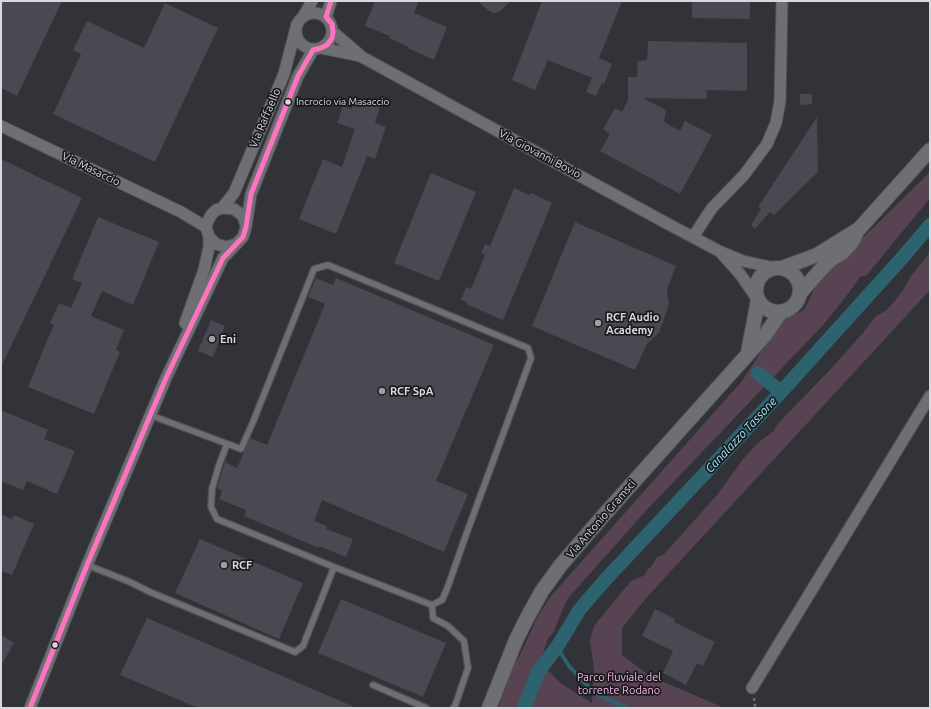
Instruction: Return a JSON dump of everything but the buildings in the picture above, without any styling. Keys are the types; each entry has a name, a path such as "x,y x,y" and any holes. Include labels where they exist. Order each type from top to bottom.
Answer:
{"street":[{"name":"Via Raffaello","path":"211,215 216,210 222,208 234,193 284,74 300,20 312,1"},
{"path":"326,17 331,1"},
{"path":"693,237 712,208 744,175 767,144 776,123 780,101 782,1"},
{"path":"317,49 310,49 298,40 296,30 300,20 311,13 319,13 326,17 332,24 333,32"},
{"name":"Via Raffaello","path":"166,378 223,258 243,237 251,194 298,76 317,49 327,45 332,38 333,32"},
{"name":"Via Giovanni Bovio","path":"333,32 362,57 668,224 743,262 778,268"},
{"name":"Via Giovanni Bovio","path":"317,49 362,57"},
{"name":"Via Masaccio","path":"1,126 181,212 208,232"},
{"name":"Via Antonio Gramsci","path":"489,708 516,640 527,618 542,591 560,566 765,335 781,312 792,308 796,304 800,293 833,258 842,253 852,242 859,229 930,150"},
{"path":"222,208 234,209 243,216 246,227"},
{"name":"Via Masaccio","path":"181,212 211,215"},
{"path":"30,708 87,565 166,378 204,270 209,247 208,221 211,215"},
{"name":"Via Antonio Gramsci","path":"748,353 757,299 755,291 756,284 759,278 768,270 817,255 859,229"},
{"path":"208,232 216,244 226,247 236,244"},
{"name":"Via Giovanni Bovio","path":"719,251 740,274 757,299"},
{"path":"778,268 788,270 794,274 800,286 800,293"},
{"path":"757,299 767,310 781,312"},
{"path":"752,688 930,396"}],"lane":[{"path":"150,415 241,449 314,268 328,265 528,348 531,358 466,535 448,589 442,600 432,605 216,519 212,506 212,489 227,444"},
{"path":"87,565 295,652 303,646 334,567"},
{"path":"432,605 433,618 448,626 464,640 468,668 453,708"},
{"path":"373,685 426,708"}],"green space":[{"name":"Parco fluviale del torrente Rodano","path":"930,172 930,198 866,276 861,276 823,325 643,514 569,597 553,633 548,638 540,663 562,684 592,703 594,670 590,640 594,626 631,581 645,575 657,557 664,554 717,495 744,458 759,442 774,431 776,426 829,371 876,316 887,310 902,292 911,276 930,252 930,290 647,597 622,628 622,655 650,676 724,708 498,708 515,663 539,614 551,596 742,381 769,337 777,327 787,318 804,310 816,286 829,271"}],"waterway":[{"name":"Canalazzo Tassone","path":"524,708 538,672 557,647 580,609 606,579 781,392 930,225"},
{"path":"758,373 781,392"},
{"path":"557,647 569,666 594,693 627,708"}],"transit line":[{"path":"30,708 87,565 166,378 223,258 243,237 251,194 298,76 313,50 327,45 332,38 332,24 326,17 331,1"}],"place":[{"name":"Incrocio via Masaccio","path":"288,102"},
{"name":"RCF Audio Academy","path":"598,323"},
{"name":"Eni","path":"212,339"},
{"name":"RCF SpA","path":"382,391"},
{"name":"RCF","path":"224,565"}]}
